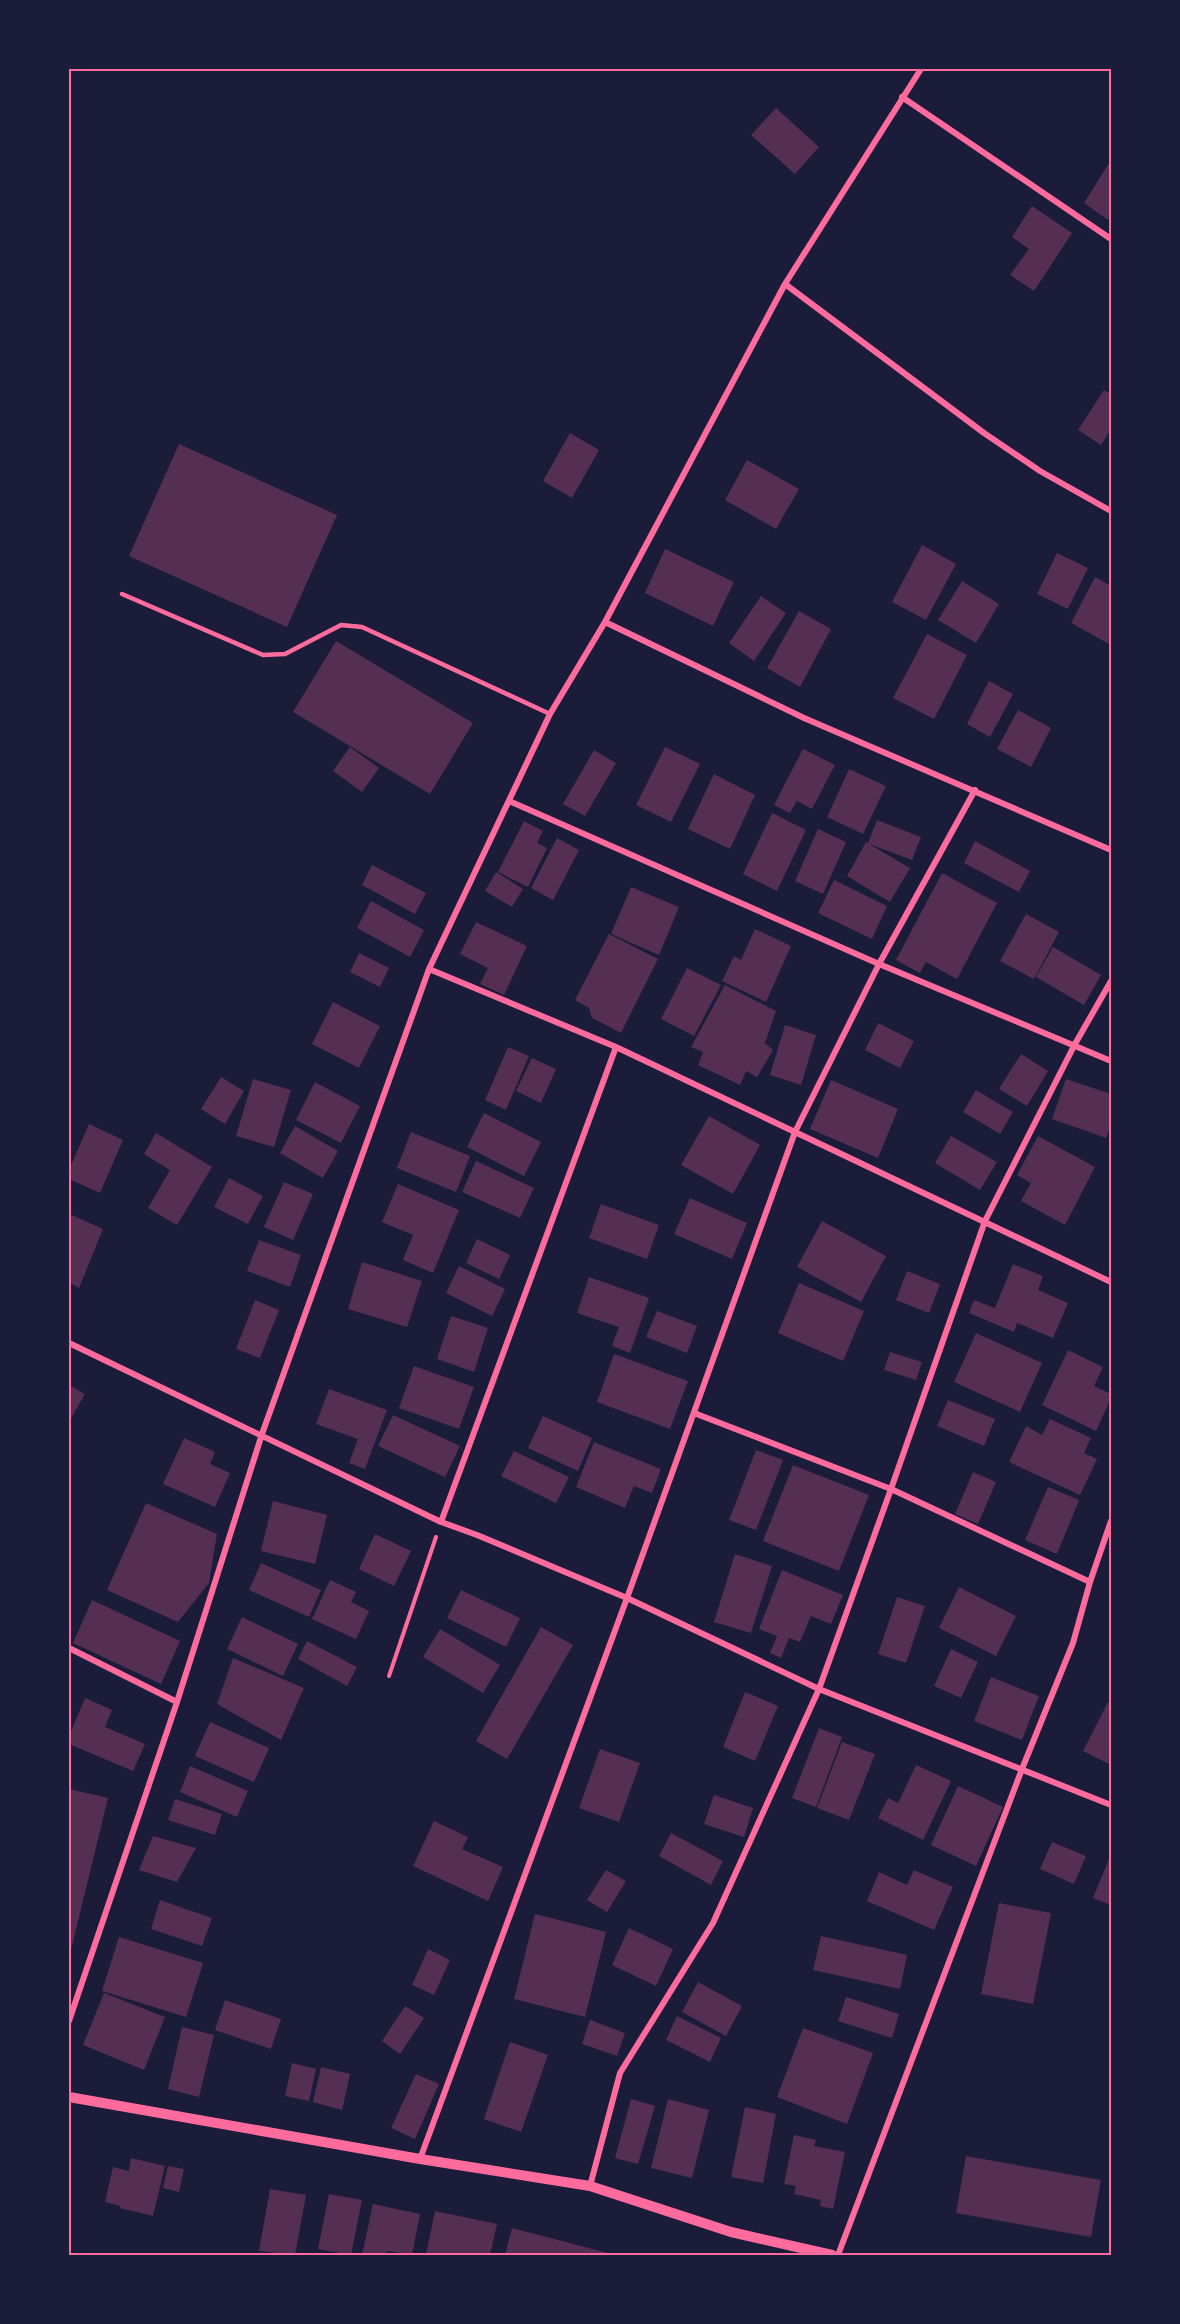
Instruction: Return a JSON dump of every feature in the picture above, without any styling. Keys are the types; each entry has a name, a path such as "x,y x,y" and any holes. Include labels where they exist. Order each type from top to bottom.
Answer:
{"street":[{"path":"69,2021 177,1702 262,1434 429,969 550,714 605,622 785,284 921,69"},
{"path":"902,97 1111,239"},
{"path":"785,284 984,433 1041,471 1111,511"},
{"path":"605,622 804,718 1111,850"},
{"path":"420,2159 627,1598 795,1132 879,964 975,790"},
{"path":"509,801 879,964 1111,1060"},
{"path":"429,969 616,1047 1111,1282"},
{"path":"590,2186 620,2073 713,1923 819,1689 985,1221 1075,1044 1111,981"},
{"path":"441,1522 616,1047"},
{"path":"69,1343 441,1522 627,1598 819,1689 1111,1805"},
{"path":"694,1413 891,1489 1090,1582"},
{"path":"838,2255 1022,1770 1073,1643 1090,1582 1111,1521"},
{"path":"69,1648 177,1702"},
{"path":"69,2097 420,2159 590,2186 731,2232 832,2255"}],"lane":[{"path":"122,594 263,655 285,654 341,625 362,627 550,714"}],"path":[{"path":"389,1676 441,1522"}],"building":[{"path":"776,108 819,147 795,174 751,135"},
{"path":"1111,160 1111,215 1108,220 1084,203"},
{"path":"1032,206 1072,233 1034,291 1010,275 1029,249 1012,237"},
{"path":"1104,390 1111,394 1111,429 1101,445 1078,430"},
{"path":"570,433 599,450 572,498 543,481"},
{"path":"179,444 337,515 287,627 129,556"},
{"path":"747,460 799,489 776,529 725,500"},
{"path":"922,545 956,564 926,620 892,602"},
{"path":"665,549 734,582 713,626 645,593"},
{"path":"1057,553 1088,568 1068,609 1037,594"},
{"path":"1095,577 1111,586 1111,645 1071,623"},
{"path":"962,581 999,604 976,643 938,620"},
{"path":"761,596 786,613 754,661 729,643"},
{"path":"799,611 831,629 800,687 767,668"},
{"path":"927,634 967,655 934,719 893,698"},
{"path":"336,641 473,723 430,794 293,712"},
{"path":"989,681 1013,694 990,737 967,724"},
{"path":"1018,710 1051,728 1031,767 997,749"},
{"path":"350,747 379,768 362,792 333,771"},
{"path":"665,747 700,764 671,822 636,805"},
{"path":"803,749 835,765 812,809 797,801 790,813 774,805"},
{"path":"594,750 616,763 585,816 563,804"},
{"path":"849,769 886,786 863,834 827,817"},
{"path":"714,774 755,795 730,849 688,829"},
{"path":"772,813 806,830 777,891 743,874"},
{"path":"877,820 921,837 912,860 869,844 910,868 890,902 847,876 866,842 868,843"},
{"path":"524,821 543,831 537,843 547,848 528,887 498,872"},
{"path":"818,829 846,842 823,894 795,881"},
{"path":"557,838 579,850 553,900 531,888"},
{"path":"975,841 1030,871 1019,892 964,863"},
{"path":"372,865 426,893 415,914 362,885"},
{"path":"496,872 523,889 512,907 485,891"},
{"path":"942,873 997,903 957,979 926,962 920,973 896,960"},
{"path":"834,880 887,906 872,939 818,913"},
{"path":"631,887 679,907 659,955 611,934"},
{"path":"371,901 424,930 410,957 357,928"},
{"path":"1026,914 1059,932 1034,979 1000,961"},
{"path":"476,922 527,946 504,995 480,984 488,968 460,954"},
{"path":"755,929 791,946 766,1002 722,981 734,956 741,960"},
{"path":"609,934 658,959 621,1033 592,1018 589,1008 575,1000"},
{"path":"1053,947 1101,975 1084,1005 1036,977"},
{"path":"359,953 389,968 380,987 350,972"},
{"path":"687,968 721,985 694,1036 661,1019"},
{"path":"725,985 776,1011 765,1043 773,1050 757,1077 746,1071 740,1085 698,1065 703,1052 691,1047"},
{"path":"333,1002 380,1026 359,1068 312,1044"},
{"path":"878,1023 914,1041 900,1068 865,1050"},
{"path":"785,1025 816,1035 801,1085 770,1075"},
{"path":"508,1047 529,1056 506,1110 485,1100"},
{"path":"1021,1054 1048,1071 1027,1106 999,1089"},
{"path":"532,1058 556,1069 541,1103 516,1091"},
{"path":"221,1077 244,1091 225,1124 201,1109"},
{"path":"253,1079 291,1090 274,1147 236,1136"},
{"path":"1066,1079 1111,1094 1111,1124 1106,1138 1052,1119"},
{"path":"831,1080 898,1109 878,1158 810,1129"},
{"path":"315,1082 360,1106 341,1143 296,1120"},
{"path":"976,1090 1013,1112 1000,1134 963,1112"},
{"path":"484,1113 541,1142 524,1176 467,1147"},
{"path":"709,1116 760,1145 733,1194 681,1165"},
{"path":"89,1124 123,1140 100,1193 69,1179 69,1170"},
{"path":"295,1126 338,1151 323,1178 280,1153"},
{"path":"411,1132 470,1156 456,1192 397,1168"},
{"path":"156,1133 212,1167 177,1225 148,1208 170,1170 144,1154"},
{"path":"951,1136 997,1162 980,1190 935,1163"},
{"path":"1038,1136 1095,1167 1065,1225 1021,1201 1031,1183 1017,1175"},
{"path":"476,1161 534,1188 520,1218 462,1192"},
{"path":"229,1178 263,1196 248,1224 214,1207"},
{"path":"284,1182 313,1194 293,1240 264,1227"},
{"path":"398,1184 459,1210 433,1273 403,1260 413,1235 382,1222"},
{"path":"690,1198 747,1223 732,1259 674,1234"},
{"path":"601,1204 659,1225 647,1259 589,1238"},
{"path":"69,1214 103,1229 79,1288 69,1282"},
{"path":"822,1221 886,1256 861,1302 797,1267"},
{"path":"477,1239 510,1255 499,1279 466,1263"},
{"path":"259,1240 301,1255 290,1287 247,1271"},
{"path":"362,1262 422,1281 407,1327 348,1309"},
{"path":"1013,1264 1043,1276 1038,1290 1068,1303 1053,1338 1017,1323 1014,1332 969,1313 974,1300 995,1308"},
{"path":"459,1266 505,1289 492,1316 446,1293"},
{"path":"907,1271 940,1284 929,1313 896,1300"},
{"path":"589,1277 649,1298 630,1353 612,1346 619,1327 577,1313"},
{"path":"799,1283 864,1311 843,1361 778,1333"},
{"path":"255,1300 279,1310 260,1358 236,1349"},
{"path":"657,1311 697,1326 687,1353 646,1337"},
{"path":"451,1316 488,1328 474,1372 437,1359"},
{"path":"976,1333 1042,1363 1020,1412 954,1382"},
{"path":"1068,1350 1103,1367 1094,1386 1111,1394 1111,1398 1096,1431 1042,1405"},
{"path":"890,1352 922,1362 916,1380 884,1370"},
{"path":"614,1354 688,1381 670,1429 597,1402"},
{"path":"414,1366 474,1387 459,1429 399,1408"},
{"path":"69,1385 85,1394 69,1422"},
{"path":"329,1389 387,1410 365,1469 349,1463 358,1439 316,1424"},
{"path":"948,1400 995,1419 984,1446 937,1426"},
{"path":"393,1415 460,1446 445,1477 378,1446"},
{"path":"543,1416 592,1438 578,1471 528,1448"},
{"path":"1050,1419 1091,1438 1084,1453 1097,1459 1080,1495 1009,1462 1026,1426 1042,1435"},
{"path":"184,1438 215,1452 210,1464 230,1473 215,1507 163,1484"},
{"path":"594,1442 661,1469 652,1493 634,1486 625,1508 576,1487"},
{"path":"756,1450 783,1460 756,1530 729,1520"},
{"path":"514,1451 569,1477 556,1503 501,1476"},
{"path":"793,1465 869,1495 839,1571 763,1541"},
{"path":"973,1472 996,1482 978,1524 955,1514"},
{"path":"1048,1487 1079,1500 1057,1554 1025,1540"},
{"path":"273,1501 327,1515 315,1564 261,1551"},
{"path":"146,1503 217,1534 209,1583 178,1622 107,1590"},
{"path":"375,1534 411,1551 394,1586 359,1569"},
{"path":"735,1554 772,1566 751,1633 714,1622"},
{"path":"261,1563 321,1590 309,1617 249,1590"},
{"path":"782,1570 843,1595 831,1624 811,1616 800,1642 789,1638 781,1658 770,1653 777,1636 759,1629"},
{"path":"330,1580 356,1592 351,1602 369,1611 356,1639 312,1619"},
{"path":"959,1587 1016,1616 996,1656 939,1628"},
{"path":"461,1590 520,1618 506,1647 447,1618"},
{"path":"897,1597 925,1606 906,1663 878,1654"},
{"path":"92,1600 180,1641 161,1684 73,1643"},
{"path":"242,1617 298,1644 283,1676 227,1649"},
{"path":"541,1627 573,1645 507,1759 476,1741"},
{"path":"440,1629 500,1665 483,1693 423,1657"},
{"path":"307,1641 357,1667 347,1686 298,1659"},
{"path":"951,1649 978,1662 961,1698 934,1686"},
{"path":"233,1658 304,1688 281,1740 217,1704"},
{"path":"991,1677 1039,1696 1022,1740 974,1721"},
{"path":"745,1692 778,1706 755,1761 723,1747"},
{"path":"85,1698 112,1710 105,1727 145,1744 133,1771 69,1744 69,1736"},
{"path":"1108,1702 1111,1703 1111,1765 1083,1751"},
{"path":"210,1722 269,1748 254,1782 195,1756"},
{"path":"819,1728 842,1737 816,1807 792,1798"},
{"path":"842,1742 875,1754 849,1820 817,1808"},
{"path":"600,1749 640,1763 619,1822 579,1808"},
{"path":"916,1765 951,1781 923,1840 878,1818 888,1798 898,1803"},
{"path":"190,1766 248,1791 237,1817 180,1792"},
{"path":"958,1786 1003,1807 976,1866 931,1845"},
{"path":"69,1789 108,1798 70,1954 69,1954"},
{"path":"714,1795 753,1808 744,1837 704,1824"},
{"path":"175,1799 222,1814 215,1835 168,1820"},
{"path":"434,1821 468,1837 462,1849 503,1867 488,1901 413,1866"},
{"path":"671,1833 723,1861 711,1885 659,1856"},
{"path":"153,1836 196,1848 177,1882 139,1870"},
{"path":"1052,1842 1086,1856 1074,1884 1040,1869"},
{"path":"1111,1854 1111,1905 1093,1898"},
{"path":"606,1870 626,1881 607,1912 587,1900"},
{"path":"914,1870 953,1887 934,1930 867,1901 879,1872 907,1885"},
{"path":"160,1900 212,1918 202,1946 151,1929"},
{"path":"999,1903 1051,1913 1033,2004 981,1994"},
{"path":"535,1914 606,1932 585,2017 514,1999"},
{"path":"629,1928 673,1949 656,1986 612,1965"},
{"path":"821,1936 907,1955 900,1989 813,1970"},
{"path":"119,1937 203,1963 186,2017 102,1991"},
{"path":"428,1949 450,1960 434,1995 412,1985"},
{"path":"698,1982 742,2006 726,2036 682,2012"},
{"path":"104,1993 165,2017 144,2070 83,2045"},
{"path":"846,1997 899,2014 892,2038 838,2021"},
{"path":"225,2000 281,2019 271,2049 215,2030"},
{"path":"405,2006 424,2018 400,2054 382,2041"},
{"path":"677,2016 721,2038 710,2062 666,2040"},
{"path":"590,2020 625,2033 617,2056 582,2044"},
{"path":"182,2027 214,2035 199,2097 168,2089"},
{"path":"803,2028 873,2053 847,2124 777,2097"},
{"path":"510,2042 548,2055 521,2132 484,2119"},
{"path":"292,2063 316,2069 309,2101 285,2096"},
{"path":"321,2067 350,2074 342,2110 313,2102"},
{"path":"416,2074 439,2084 415,2139 391,2128"},
{"path":"631,2099 655,2106 638,2164 615,2158"},
{"path":"668,2099 709,2110 692,2178 651,2168"},
{"path":"745,2107 776,2114 763,2183 731,2177"},
{"path":"794,2135 816,2140 814,2146 845,2152 833,2209 820,2206 821,2200 794,2194 796,2186 784,2184"},
{"path":"966,2156 1101,2180 1091,2237 956,2213"},
{"path":"131,2158 165,2166 153,2216 105,2202 113,2167 129,2171"},
{"path":"168,2166 184,2169 179,2192 163,2188"},
{"path":"270,2189 306,2195 295,2255 259,2251"},
{"path":"329,2194 362,2200 351,2255 318,2249"},
{"path":"373,2204 420,2214 412,2255 387,2251 386,2255 362,2255"},
{"path":"435,2211 497,2224 490,2255 426,2255"},
{"path":"512,2228 612,2254 612,2255 505,2255"}]}
